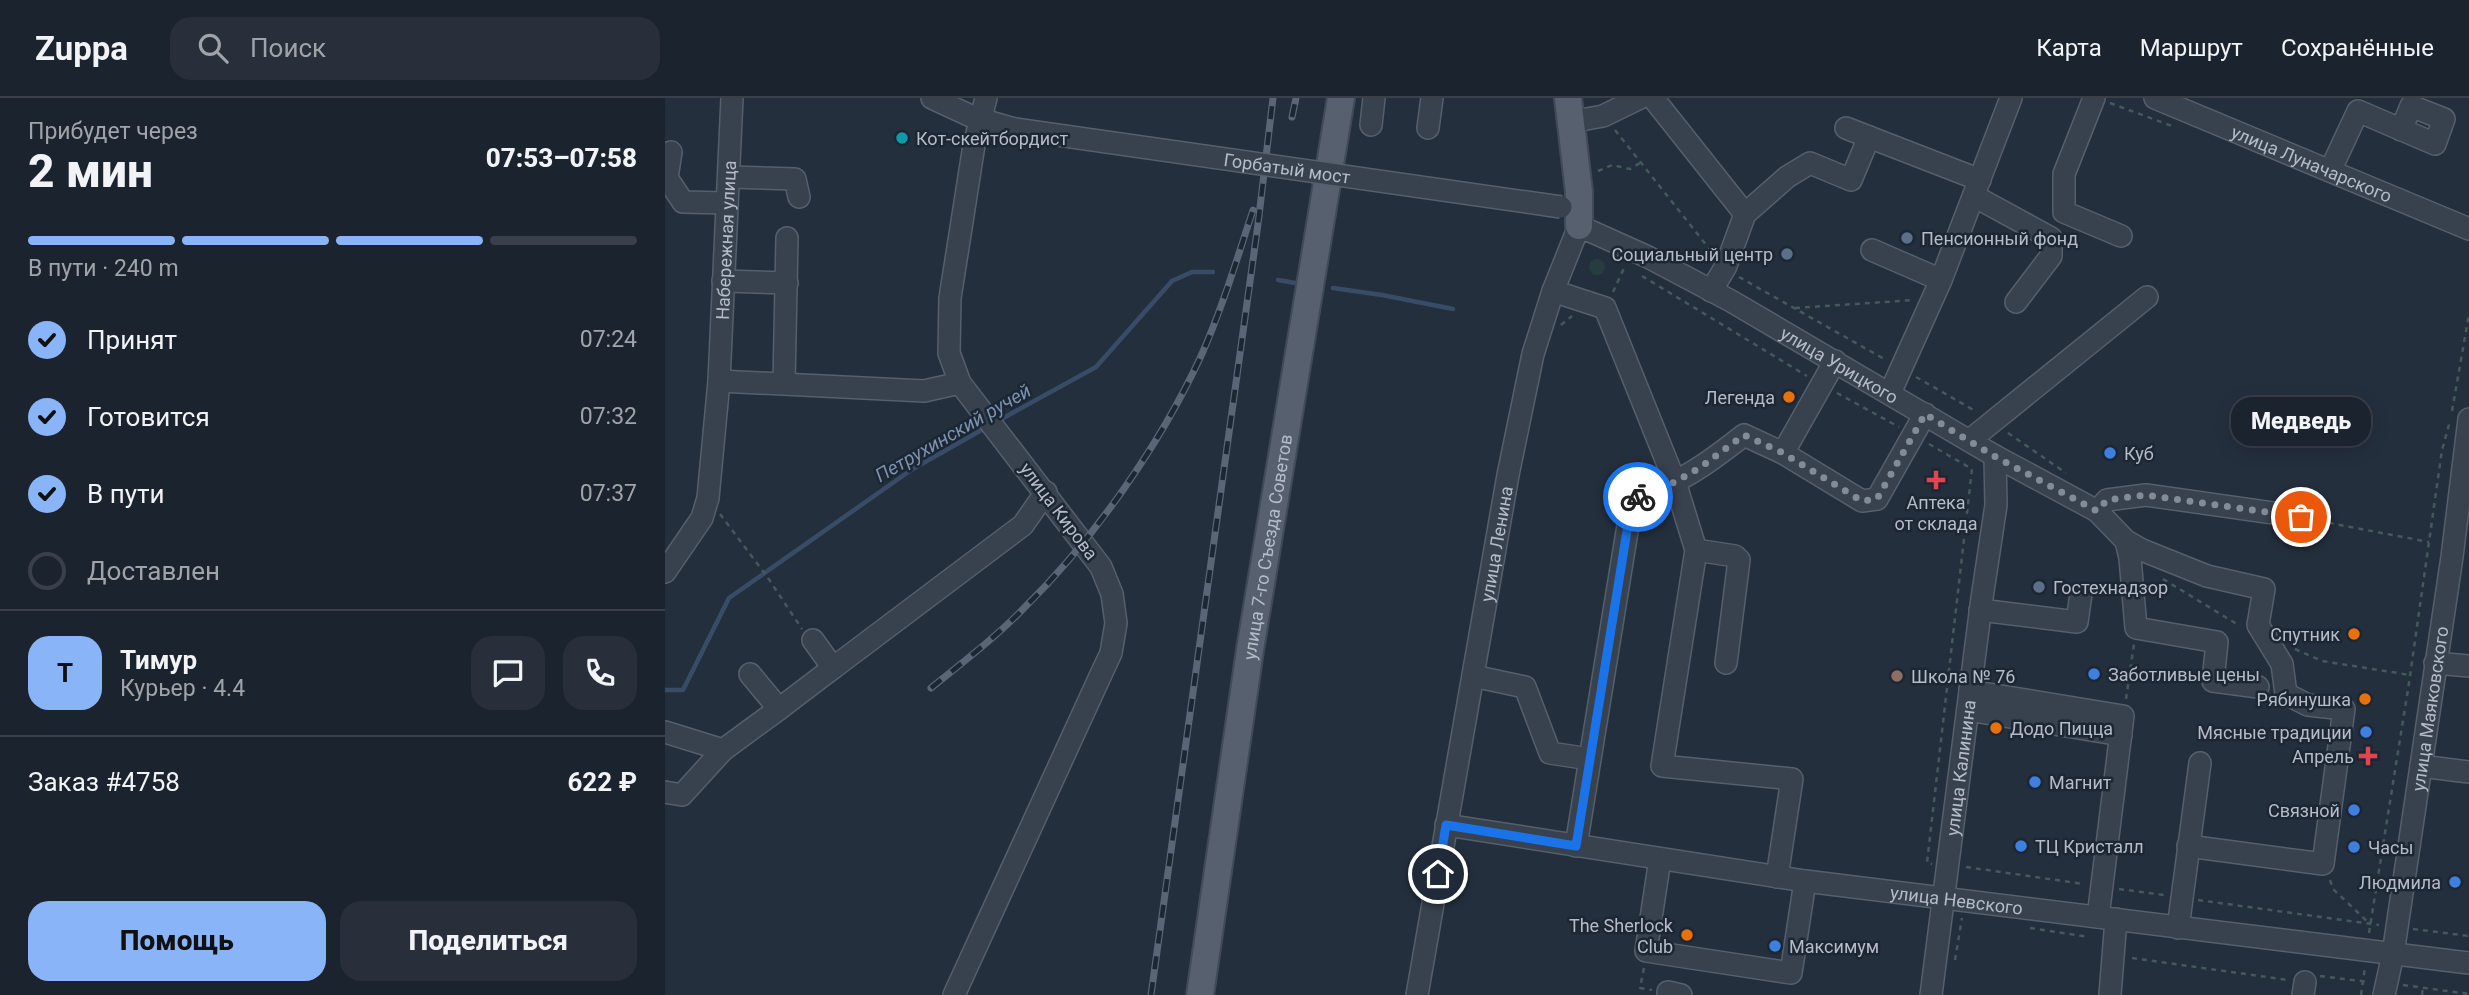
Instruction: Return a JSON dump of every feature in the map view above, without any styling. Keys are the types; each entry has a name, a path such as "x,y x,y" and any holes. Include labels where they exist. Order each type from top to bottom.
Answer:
{"main road":[{"name":"улица 7-го Съезда Советов","path":"1200,995 1250,650 1341,98"},
{"name":"улица Ленина","path":"1569,110 1579,192 1579,226"}],"street":[{"name":"Набережная улица","path":"665,572 702,518 708,498 719,381 732,98"},
{"name":"Горбатый мост","path":"932,98 982,120 1015,129 1561,207"},
{"name":"улица Кирова","path":"954,995 1098,683 1111,653 1116,622 1112,594 1101,567 960,383 949,353 950,298 974,145 986,98"},
{"path":"1371,125 1374,98"},
{"path":"1428,128 1431,98"},
{"path":"1569,110 1603,116 1640,98"},
{"path":"1653,98 1745,214"},
{"path":"1890,393 1941,280 2011,98"},
{"path":"2016,302 2051,256 2051,238 2064,212 2064,174 2094,98"},
{"name":"улица Луначарского","path":"2155,98 2204,107 2330,171 2469,229"},
{"path":"2330,171 2358,111 2401,130"},
{"path":"1846,128 1977,188 2051,238"},
{"path":"1711,291 1726,266 1745,214 1787,177 1810,163 1851,180 1869,137"},
{"path":"671,152 667,178 683,202 726,204"},
{"path":"729,177 795,179 799,197"},
{"path":"2064,212 2121,236"},
{"name":"улица Урицкого","path":"1579,226 1648,257 1711,291 1994,456 2097,511 2126,541"},
{"name":"улица Ленина","path":"1417,995 1508,475 1533,354 1553,291 1579,226"},
{"path":"784,383 787,238"},
{"path":"1872,250 1941,280"},
{"path":"723,281 787,283"},
{"path":"1553,291 1605,308 1675,482 1696,550 1662,766 1793,779 1777,877"},
{"path":"1970,440 2147,297"},
{"path":"1783,453 1835,361"},
{"path":"719,381 924,391 960,383"},
{"path":"1576,846 1631,506 1640,496 1675,482 1701,467 1744,435 1783,453 1862,501 1877,499 1925,414"},
{"name":"улица Маяковского","path":"2384,995 2393,954 2435,663 2461,558 2469,419"},
{"name":"улица Калинина","path":"1931,995 1996,505 1994,456"},
{"path":"665,792 683,795 723,750 1023,525 1046,492"},
{"path":"2097,511 2107,500 2146,495 2301,517"},
{"path":"2126,541 2136,628 2217,642 2213,681 2258,687"},
{"path":"2126,541 2207,576 2264,589 2258,625 2282,664 2286,694 2308,705 2344,709 2323,864 2188,846"},
{"path":"1696,550 1735,556 1739,560 1726,663"},
{"path":"1980,610 2077,622 2081,594"},
{"path":"813,640 833,668"},
{"path":"2435,663 2469,666"},
{"path":"750,674 779,709"},
{"path":"1472,676 1525,687 1549,753 1590,759"},
{"path":"1969,700 2122,725 2107,918 2110,995"},
{"path":"665,732 723,750"},
{"path":"2178,928 2200,763"},
{"path":"2421,766 2469,772"},
{"name":"улица Невского","path":"1446,825 1805,881 1944,896 2178,928 2469,963"},
{"path":"1660,859 1646,951 1791,973 1805,881"}],"path":[{"path":"1614,128 1715,256"},
{"path":"1795,308 1915,300"},
{"path":"2361,995 2442,450 2457,392 2469,314"},
{"path":"708,498 768,578 797,624 813,640"},
{"path":"2301,517 2429,542"},
{"path":"2122,725 2136,628"},
{"path":"2323,864 2333,889 2370,924"},
{"path":"1953,969 1962,918"},
{"path":"2026,928 2089,937"},
{"path":"1646,951 1640,988 1675,994"},
{"path":"2421,995 2423,987"}],"green space":[{"path":"1597,259 1603,261 1603,273 1597,275 1591,273 1589,267 1591,261"}],"waterway":[{"name":"Петрухинский ручей","path":"996,422 1096,367 1172,281 1192,272 1213,272"},
{"name":"Петрухинский ручей","path":"1278,280 1295,283"},
{"name":"Петрухинский ручей","path":"1333,288 1453,309"},
{"name":"Петрухинский ручей","path":"665,690 683,690 729,598 911,470 985,428"}],"railway":[{"path":"1151,995 1258,224 1273,98"},
{"path":"1292,117 1296,98"},
{"path":"931,688 1024,608 1075,552 1123,490 1166,423 1201,356 1253,210"}],"way so far":[{"path":"1638,497 1675,482 1701,467 1744,435 1783,453 1862,501 1877,499 1925,414 1994,456 2097,511 2107,500 2146,495 2301,517"}],"place":[{"name":"Кот-скейтбордист","path":"902,138"},
{"name":"Пенсионный фонд","path":"1907,238"},
{"name":"Социальный центр","path":"1787,254"},
{"name":"Легенда","path":"1789,397"},
{"name":"Куб","path":"2110,453"},
{"name":"Аптека от склада","path":"1936,480"},
{"name":"Медведь","path":"2301,517"},
{"name":"Гостехнадзор","path":"2039,587"},
{"name":"Спутник","path":"2354,634"},
{"name":"Заботливые цены","path":"2094,674"},
{"name":"Школа № 76","path":"1897,676"},
{"name":"Рябинушка","path":"2365,699"},
{"name":"Додо Пицца","path":"1996,728"},
{"name":"Мясные традиции","path":"2366,732"},
{"name":"Апрель","path":"2368,756"},
{"name":"Магнит","path":"2035,782"},
{"name":"Связной","path":"2354,810"},
{"name":"ТЦ Кристалл","path":"2021,846"},
{"name":"Часы","path":"2354,847"},
{"name":"Людмила","path":"2455,882"},
{"name":"The Sherlock Club","path":"1687,935"},
{"name":"Максимум","path":"1775,946"}],"route":[{"path":"1438,874 1446,825 1576,846 1631,506 1638,497"}]}
